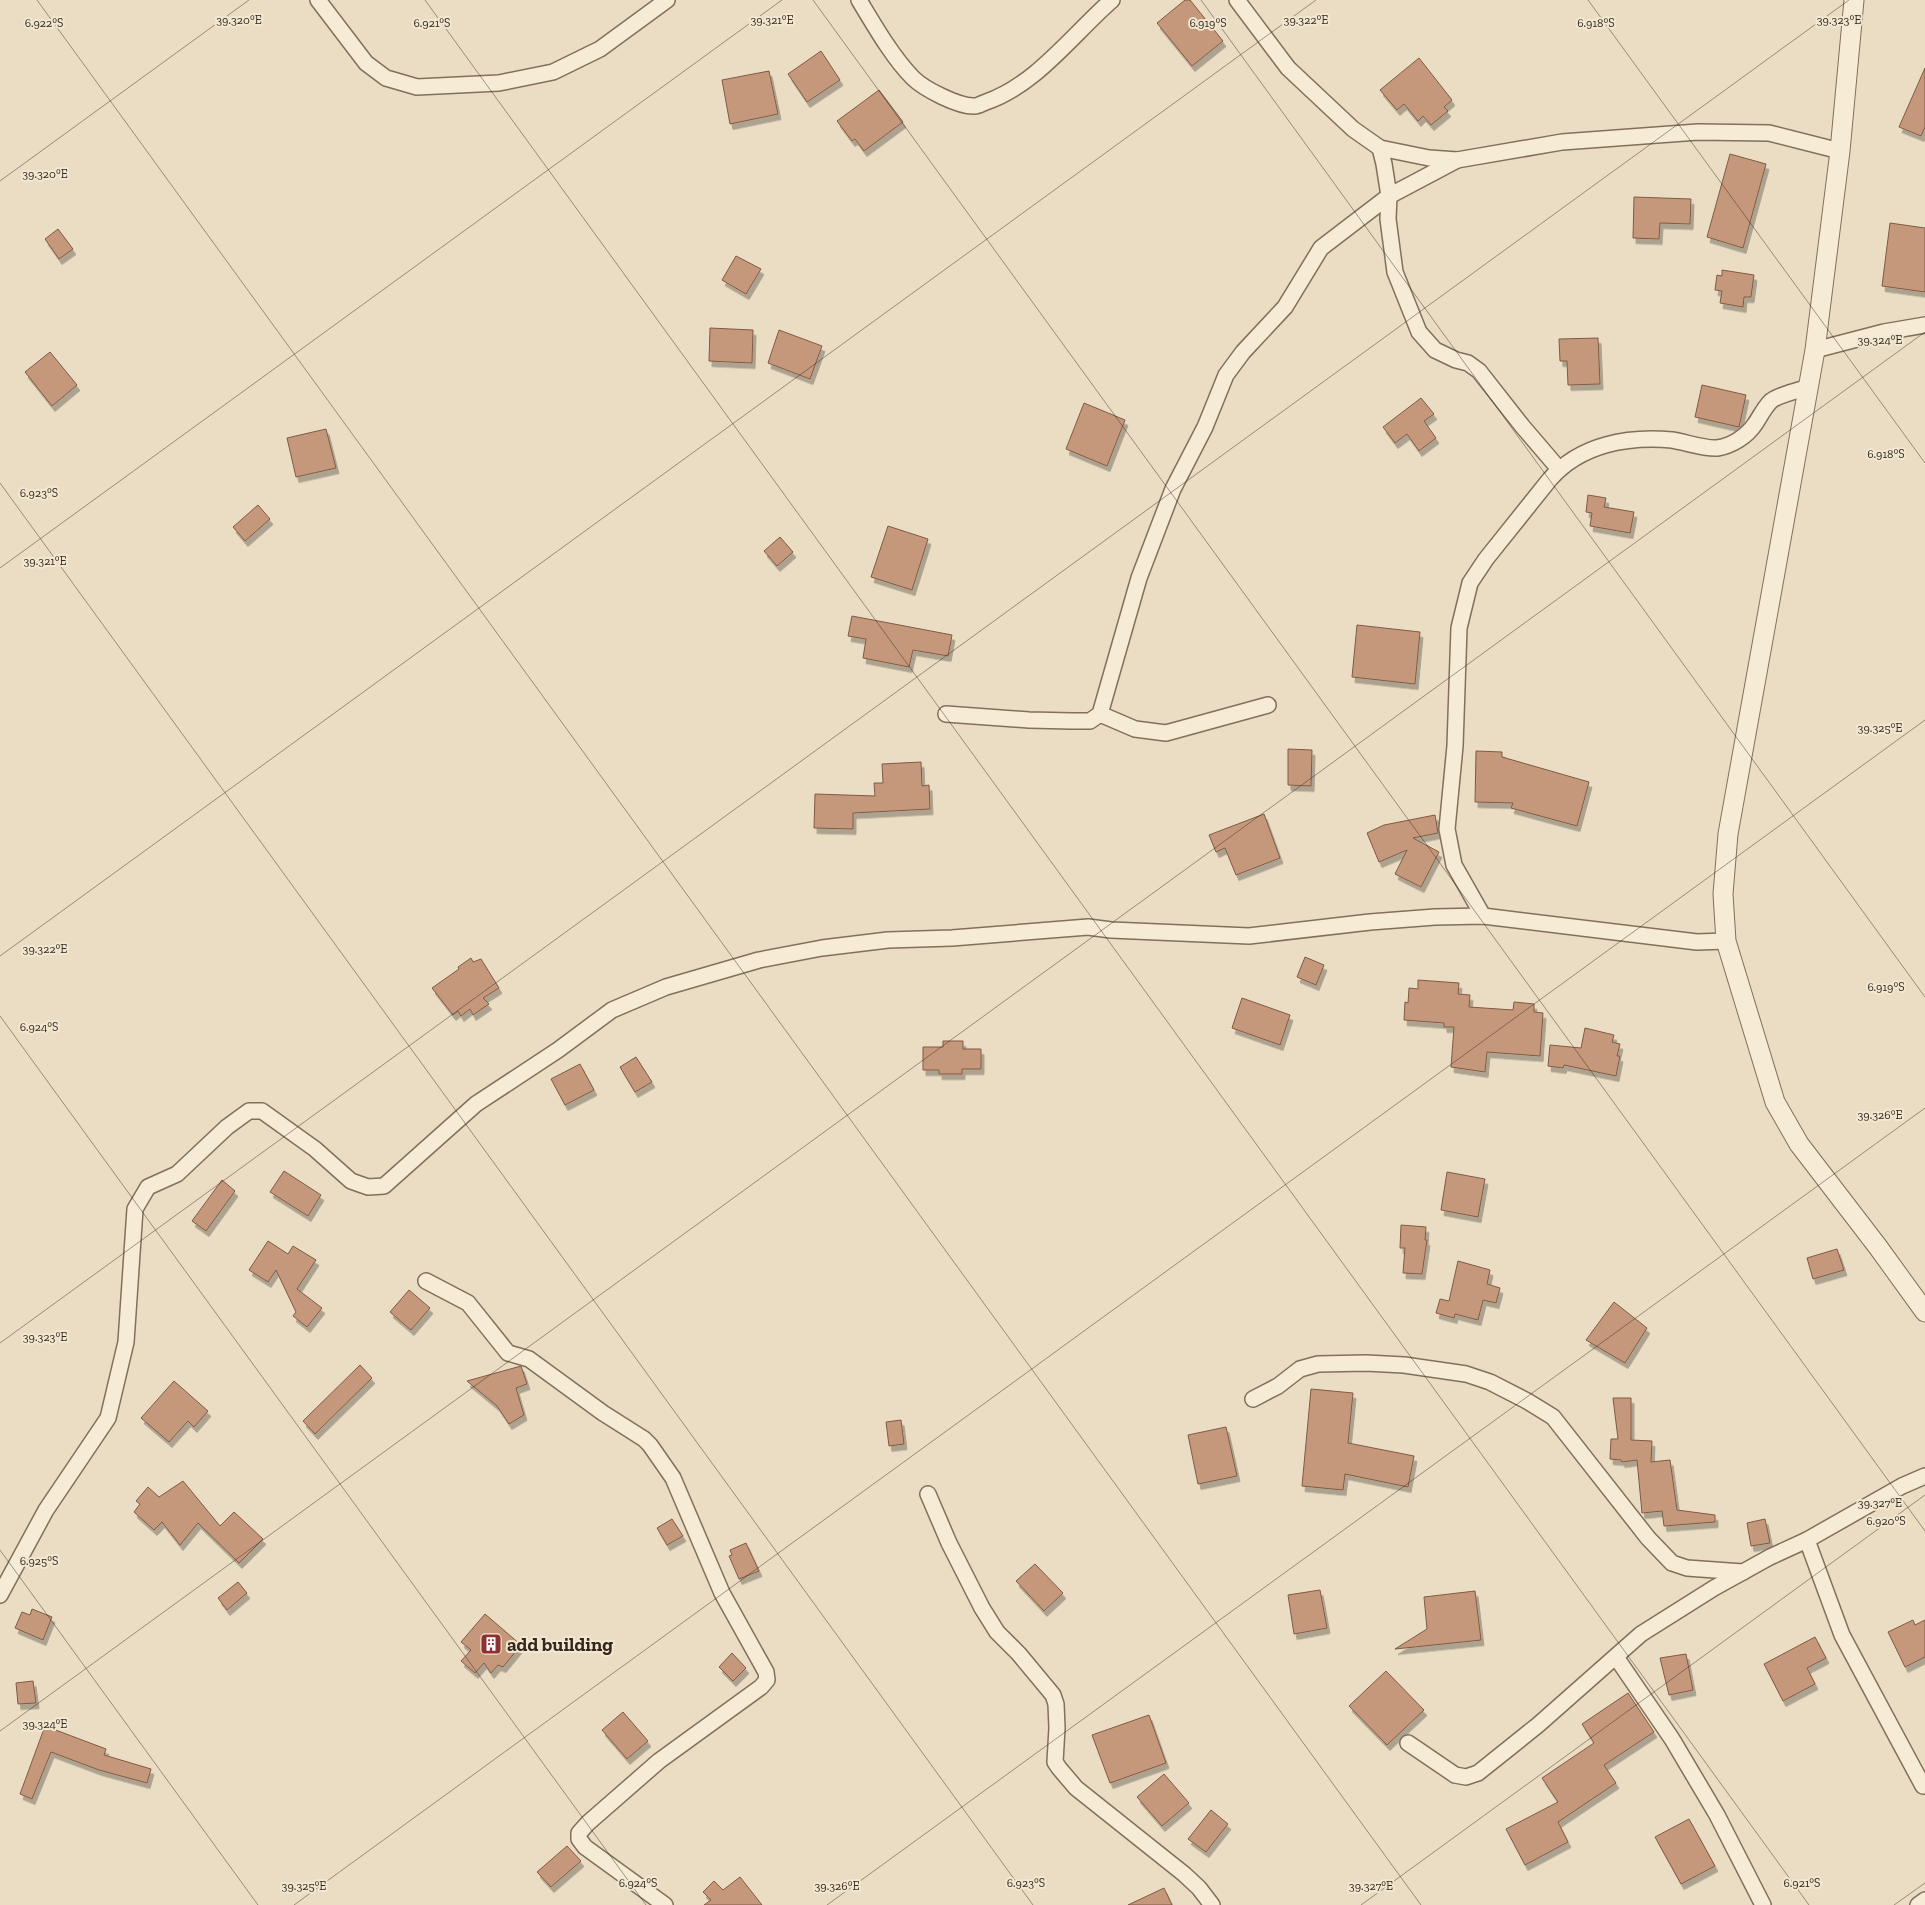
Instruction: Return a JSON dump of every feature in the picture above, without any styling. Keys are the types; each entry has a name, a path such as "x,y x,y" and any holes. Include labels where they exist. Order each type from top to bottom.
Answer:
{"street":[{"path":"318,0 366,63 386,78 417,87 499,83 552,72 600,49 667,0"},
{"path":"859,0 883,40 913,78 927,89 952,101 975,106 1003,96 1027,79 1062,49 1112,0"},
{"path":"1237,0 1288,68 1353,129 1380,148 1429,158 1457,160 1562,142 1698,132 1769,133 1840,151"},
{"path":"1854,0 1840,151 1815,350 1728,834 1723,894 1726,941 1775,1102 1799,1144 1925,1312"},
{"path":"1380,148 1389,196 1388,219 1395,272 1419,332 1435,350 1456,360 1468,363 1479,371 1522,427 1559,469"},
{"path":"946,714 1072,721 1090,720 1100,714 1139,578 1173,489 1205,427 1226,375 1285,306 1321,248 1389,196 1457,160"},
{"path":"1815,350 1884,332 1925,325"},
{"path":"1483,916 1454,865 1447,829 1455,746 1459,628 1470,584 1496,546 1559,469 1600,446 1621,440 1672,440 1717,448 1737,442 1754,426 1771,400 1809,387"},
{"path":"1100,714 1135,729 1166,733 1268,705"},
{"path":"0,1595 46,1510 108,1418 126,1342 135,1209 148,1187 177,1174 227,1127 249,1111 262,1111 316,1149 351,1181 368,1187 384,1186 476,1104 558,1050 612,1010 666,987 759,960 822,948 888,940 952,938 1088,927 1111,930 1249,936 1370,922 1435,917 1483,916 1697,942 1726,941"},
{"path":"426,1281 468,1303 508,1353 530,1359 650,1445 673,1478 722,1593 766,1672 767,1680 761,1687 659,1761 579,1833 579,1839 585,1847 665,1905"},
{"path":"1253,1399 1278,1386 1300,1370 1318,1364 1366,1362 1404,1365 1466,1374 1490,1382 1553,1417 1648,1538 1672,1563 1687,1568 1743,1572"},
{"path":"1408,1743 1455,1775 1466,1777 1478,1773 1538,1725 1641,1634 1714,1588 1770,1557 1807,1540 1902,1486 1925,1476"},
{"path":"928,1494 949,1543 982,1608 997,1632 1019,1654 1052,1695 1056,1704 1055,1762 1059,1768 1076,1788 1184,1874 1199,1888 1212,1905"},
{"path":"1807,1540 1842,1635 1925,1786"},
{"path":"1616,1657 1672,1739 1717,1815 1763,1905"},
{"path":"1918,1905 1925,1900"}],"building":[{"path":"1185,0 1190,0 1223,41 1192,66 1157,23"},
{"path":"821,51 840,80 807,102 788,74"},
{"path":"1419,58 1452,100 1444,107 1448,111 1431,125 1423,116 1418,121 1404,104 1397,110 1380,90"},
{"path":"1925,68 1925,127 1921,136 1899,127"},
{"path":"769,71 778,114 730,124 722,80"},
{"path":"879,90 903,122 864,151 855,139 852,141 837,121"},
{"path":"1730,154 1766,164 1743,248 1707,237"},
{"path":"1634,197 1691,199 1690,224 1660,223 1659,239 1633,238"},
{"path":"1890,223 1925,228 1925,292 1882,286"},
{"path":"58,229 73,249 59,259 45,239"},
{"path":"736,256 761,269 746,294 722,280"},
{"path":"1722,270 1754,275 1751,297 1744,297 1743,307 1720,303 1722,291 1715,290 1717,275 1722,276"},
{"path":"710,328 753,330 752,363 709,361"},
{"path":"779,330 822,346 810,379 768,363"},
{"path":"1598,338 1600,384 1568,385 1567,361 1560,361 1559,339"},
{"path":"50,352 77,385 52,406 25,372"},
{"path":"1702,385 1746,395 1739,427 1695,417"},
{"path":"1421,398 1434,414 1424,421 1436,438 1419,451 1407,434 1395,443 1383,427"},
{"path":"1084,403 1125,420 1107,466 1066,449"},
{"path":"326,429 336,468 296,477 287,438"},
{"path":"1588,495 1606,498 1604,507 1634,512 1630,533 1590,526 1592,513 1586,512"},
{"path":"258,505 270,519 245,541 233,527"},
{"path":"888,526 928,539 912,590 871,577"},
{"path":"780,537 793,552 777,566 764,551"},
{"path":"852,616 952,635 948,656 913,650 909,667 863,658 866,639 848,636"},
{"path":"1357,625 1420,632 1415,684 1352,677"},
{"path":"1288,749 1312,750 1311,786 1288,785"},
{"path":"1476,751 1502,752 1502,757 1589,782 1577,826 1511,808 1513,803 1475,802"},
{"path":"921,762 922,786 929,785 930,809 853,813 853,829 814,828 815,794 875,796 874,783 883,783 882,764"},
{"path":"1264,814 1280,858 1236,875 1225,848 1216,852 1209,835"},
{"path":"1435,815 1438,833 1413,838 1439,852 1421,887 1395,874 1407,850 1379,862 1367,833 1384,825"},
{"path":"1305,957 1324,965 1316,985 1297,977"},
{"path":"471,958 473,962 481,959 499,988 483,998 489,1004 473,1015 470,1009 461,1016 458,1011 453,1015 432,988"},
{"path":"1418,980 1459,983 1458,994 1470,995 1469,1007 1513,1010 1514,1002 1534,1004 1534,1012 1543,1013 1540,1056 1487,1052 1485,1072 1451,1067 1454,1027 1444,1027 1444,1023 1404,1020 1405,1002 1408,1003 1409,988 1418,989"},
{"path":"1242,998 1290,1015 1280,1045 1232,1028"},
{"path":"1585,1028 1614,1035 1612,1042 1620,1044 1616,1076 1564,1065 1563,1068 1548,1066 1550,1045 1581,1048"},
{"path":"943,1041 963,1041 963,1049 981,1049 981,1069 962,1069 962,1074 939,1074 939,1070 923,1070 923,1047 943,1047"},
{"path":"636,1057 652,1082 635,1092 620,1067"},
{"path":"580,1064 594,1090 565,1105 551,1079"},
{"path":"284,1171 321,1195 308,1216 270,1192"},
{"path":"1447,1172 1485,1179 1478,1217 1441,1210"},
{"path":"222,1180 235,1191 206,1231 192,1221"},
{"path":"1401,1225 1426,1227 1425,1240 1427,1240 1422,1274 1403,1273 1405,1248 1400,1248"},
{"path":"268,1241 288,1254 293,1246 316,1260 297,1289 322,1308 307,1327 293,1316 296,1312 276,1270 268,1282 249,1270"},
{"path":"1837,1249 1844,1270 1813,1279 1807,1258"},
{"path":"1458,1261 1490,1270 1487,1284 1500,1288 1496,1303 1483,1300 1478,1320 1455,1314 1454,1318 1436,1313 1440,1299 1449,1301"},
{"path":"409,1290 430,1308 411,1330 390,1312"},
{"path":"1614,1302 1647,1328 1625,1363 1586,1340"},
{"path":"360,1365 372,1378 315,1434 303,1421"},
{"path":"521,1366 527,1384 516,1388 524,1415 509,1424 497,1406 467,1381"},
{"path":"174,1381 208,1411 194,1427 188,1421 169,1442 141,1418"},
{"path":"1311,1389 1353,1393 1348,1443 1414,1456 1408,1487 1345,1474 1343,1490 1302,1486"},
{"path":"1613,1398 1631,1398 1631,1440 1652,1441 1651,1462 1670,1460 1677,1510 1715,1515 1715,1522 1664,1526 1662,1511 1642,1513 1637,1460 1622,1462 1621,1460 1610,1459 1611,1439 1618,1439"},
{"path":"901,1420 904,1444 889,1446 886,1422"},
{"path":"1226,1427 1237,1476 1198,1484 1188,1435"},
{"path":"183,1481 220,1526 234,1512 263,1539 239,1563 198,1523 180,1545 162,1522 154,1530 134,1512 140,1504 136,1501 148,1487 159,1497"},
{"path":"672,1519 683,1536 667,1545 657,1528"},
{"path":"1765,1519 1770,1543 1751,1546 1747,1523"},
{"path":"746,1543 759,1571 739,1579 729,1556 732,1555 730,1550"},
{"path":"1035,1564 1063,1593 1044,1611 1016,1581"},
{"path":"238,1582 247,1593 227,1610 218,1598"},
{"path":"1320,1590 1327,1628 1294,1634 1288,1595"},
{"path":"1475,1591 1481,1640 1395,1649 1427,1629 1424,1597"},
{"path":"32,1609 52,1617 43,1640 15,1628 22,1612 30,1615"},
{"name":"add building","path":"485,1614 521,1645 503,1667 498,1665 491,1673 484,1663 475,1673 461,1661 471,1650 461,1642"},
{"path":"1913,1620 1915,1625 1925,1620 1925,1657 1905,1667 1888,1632"},
{"path":"1815,1637 1826,1658 1807,1668 1815,1684 1783,1701 1764,1664"},
{"path":"732,1653 746,1668 733,1681 719,1667"},
{"path":"1686,1654 1693,1690 1669,1695 1660,1658"},
{"path":"1386,1671 1424,1710 1387,1745 1349,1706"},
{"path":"33,1681 36,1703 18,1704 16,1683"},
{"path":"1628,1693 1654,1732 1604,1765 1616,1783 1558,1822 1568,1842 1525,1865 1506,1829 1558,1802 1542,1778 1594,1743 1582,1724"},
{"path":"623,1712 648,1741 627,1759 602,1730"},
{"path":"1149,1715 1166,1763 1110,1783 1092,1735"},
{"path":"45,1726 106,1749 104,1755 151,1769 147,1783 99,1770 51,1752 32,1799 20,1794"},
{"path":"1164,1774 1189,1803 1162,1826 1137,1797"},
{"path":"1211,1810 1228,1824 1206,1852 1188,1839"},
{"path":"1689,1819 1715,1866 1681,1884 1655,1837"},
{"path":"567,1846 581,1861 551,1887 537,1872"},
{"path":"740,1877 762,1905 704,1905 711,1900 703,1892 714,1881 723,1890"},
{"path":"1164,1888 1172,1905 1128,1905"}],"place":[{"name":"add building","path":"491,1644"}]}
